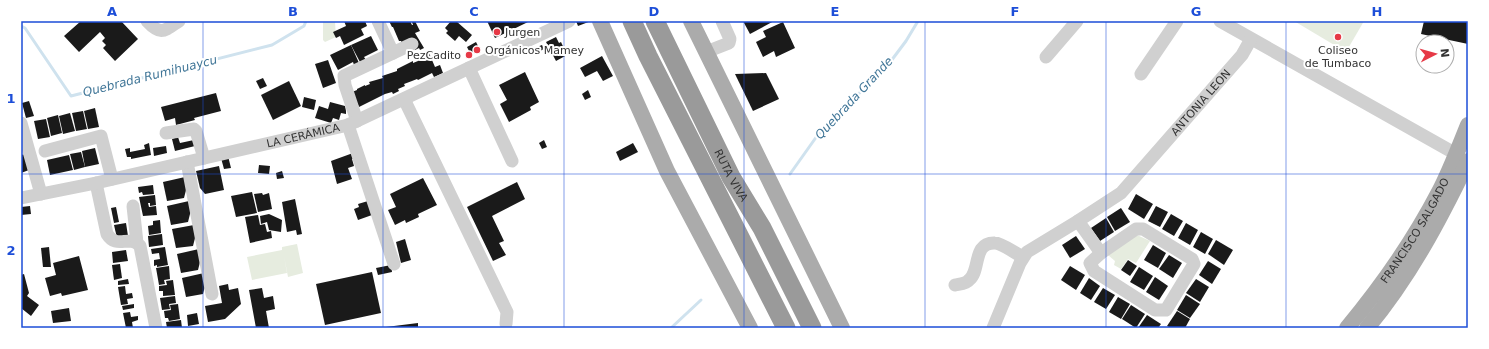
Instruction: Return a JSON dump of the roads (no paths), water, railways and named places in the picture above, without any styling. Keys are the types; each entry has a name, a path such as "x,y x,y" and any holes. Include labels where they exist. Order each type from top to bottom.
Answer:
{"highway":[{"name":"RUTA VIVA","path":"632,21 648,56 786,328"},
{"name":"RUTA VIVA","path":"655,21 731,177 762,228 812,328"},
{"path":"762,228 821,328"},
{"path":"746,249 767,311 775,328"}],"main road":[{"path":"600,21 667,171 750,328"},
{"path":"691,21 842,328"},
{"name":"FRANCISCO SALGADO","path":"1367,328 1416,262 1450,198 1462,158 1468,125"},
{"name":"FRANCISCO SALGADO","path":"1347,328 1370,301 1404,252 1439,192 1462,158"}],"street":[{"path":"147,21 154,29 166,30 179,21"},
{"path":"378,21 393,53"},
{"name":"LA CERÁMICA","path":"21,198 96,183 352,123 569,21"},
{"path":"706,52 729,43 730,38 722,21"},
{"path":"1046,57 1077,21"},
{"path":"1141,74 1177,21"},
{"path":"1220,21 1462,158"},
{"name":"ANTONIA LEON","path":"993,328 1023,257 1027,252 1078,221 1121,192 1143,170 1242,55 1251,39"},
{"path":"394,264 352,123 344,85 344,76 412,44"},
{"path":"469,68 512,161"},
{"path":"404,99 506,312 506,324"},
{"path":"21,123 25,153 41,194"},
{"path":"166,133 194,129 196,131 204,158"},
{"path":"44,151 101,136 112,179"},
{"path":"187,162 212,294"},
{"path":"96,183 107,234 111,240 117,242 133,241 137,243"},
{"path":"133,206 137,243 141,249 156,328"},
{"path":"1078,221 1101,253"},
{"path":"1136,229 1143,229 1188,256 1192,259 1194,264 1166,310 1160,311 1155,310 1094,271 1090,263 1101,253 1136,229"},
{"path":"955,285 966,283 971,280 978,254 989,244 1001,244 1023,257"}],"waterway":[{"name":"Quebrada Rumihuaycu","path":"21,26 25,28 71,96 272,45 304,26 306,21"},
{"name":"Quebrada Grande","path":"790,174 817,136 891,61 906,41 918,21"},
{"name":"Quebrada Grande","path":"671,328 701,300"}],"place":[{"name":"Jurgen","path":"497,32"},
{"name":"Coliseo de Tumbaco","path":"1338,37"},
{"name":"Orgánicos Mamey","path":"477,50"},
{"name":"PezCadito","path":"469,55"}]}
